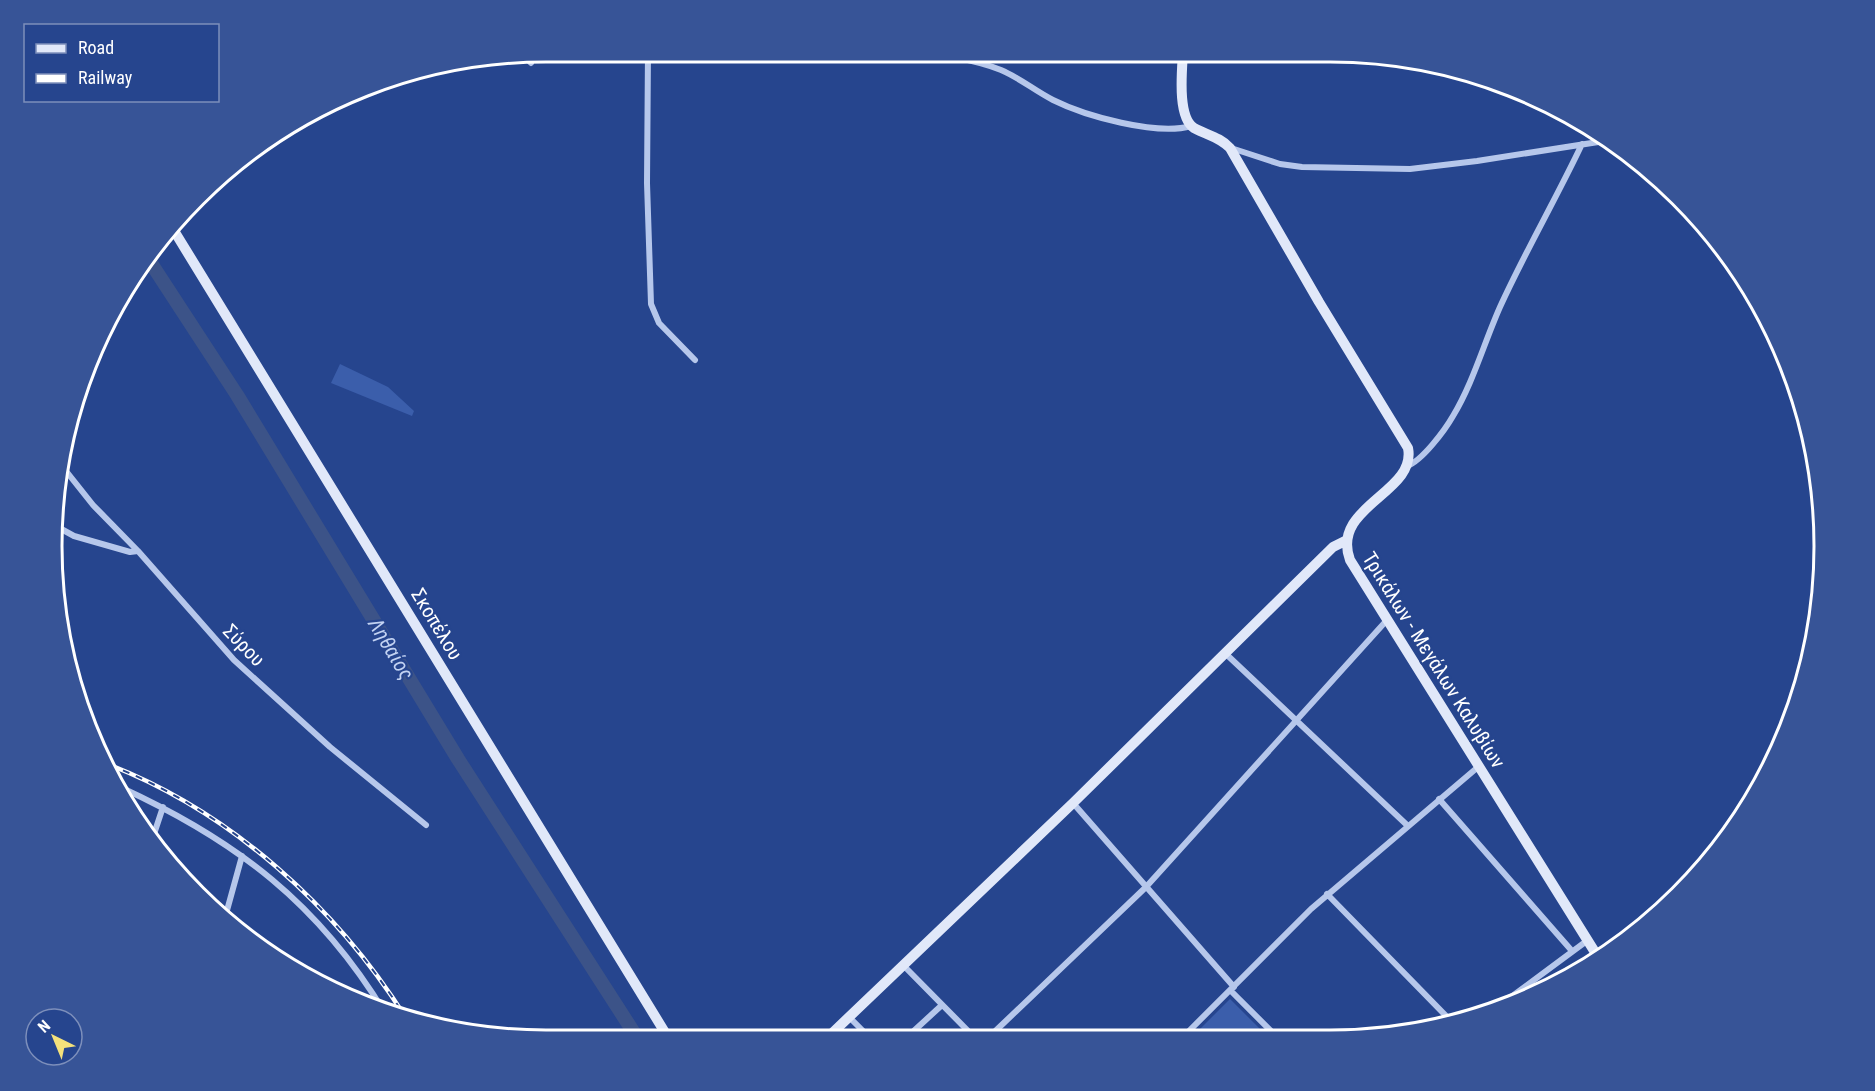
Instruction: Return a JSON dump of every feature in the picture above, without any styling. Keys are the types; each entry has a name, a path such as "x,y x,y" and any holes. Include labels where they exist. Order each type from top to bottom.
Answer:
{"street":[{"path":"648,62 647,183 651,304 659,323 695,360"},
{"path":"968,62 992,67 1012,75 1061,104 1095,116 1169,129 1191,126"},
{"path":"1183,62 1183,110 1186,119 1191,126 1218,138 1230,148 1307,282 1403,440 1409,454 1407,466"},
{"path":"1230,148 1280,164 1302,167 1410,169 1596,142"},
{"path":"1407,466 1425,452 1456,410 1511,283 1582,144"},
{"name":"Σκοπέλου","path":"176,234 663,1030"},
{"name":"Τρικάλων - Μεγάλων Καλυβίων","path":"1407,466 1355,521 1347,540 1350,560 1595,950"},
{"name":"Σύρου","path":"67,473 93,505 138,551 250,676 330,747 426,825"},
{"path":"63,529 83,539 130,552 138,551"},
{"path":"835,1030 1073,803 1334,547 1347,540"},
{"path":"996,1030 1146,887 1387,620"},
{"path":"1226,654 1408,826"},
{"path":"1190,1030 1328,894 1478,767"},
{"path":"128,791 163,807 268,874 307,910 352,963 377,999"},
{"path":"1439,799 1572,951"},
{"path":"1073,803 1232,989 1271,1030"},
{"path":"155,831 163,807"},
{"path":"227,910 242,856"},
{"path":"1328,894 1445,1015"},
{"path":"1517,992 1588,940"},
{"path":"903,965 967,1030"},
{"path":"915,1030 942,1005"},
{"path":"849,1017 862,1030"}],"shaded area":[{"path":"340,364 388,387 414,411 412,416 331,383"},
{"path":"1230,999 1261,1030 1199,1030"}],"waterway":[{"name":"Ληθαίος","path":"152,265 237,395 458,759 632,1030"}],"railway":[{"path":"115,767 155,785 198,809 239,837 278,868 347,938 398,1006"}]}
